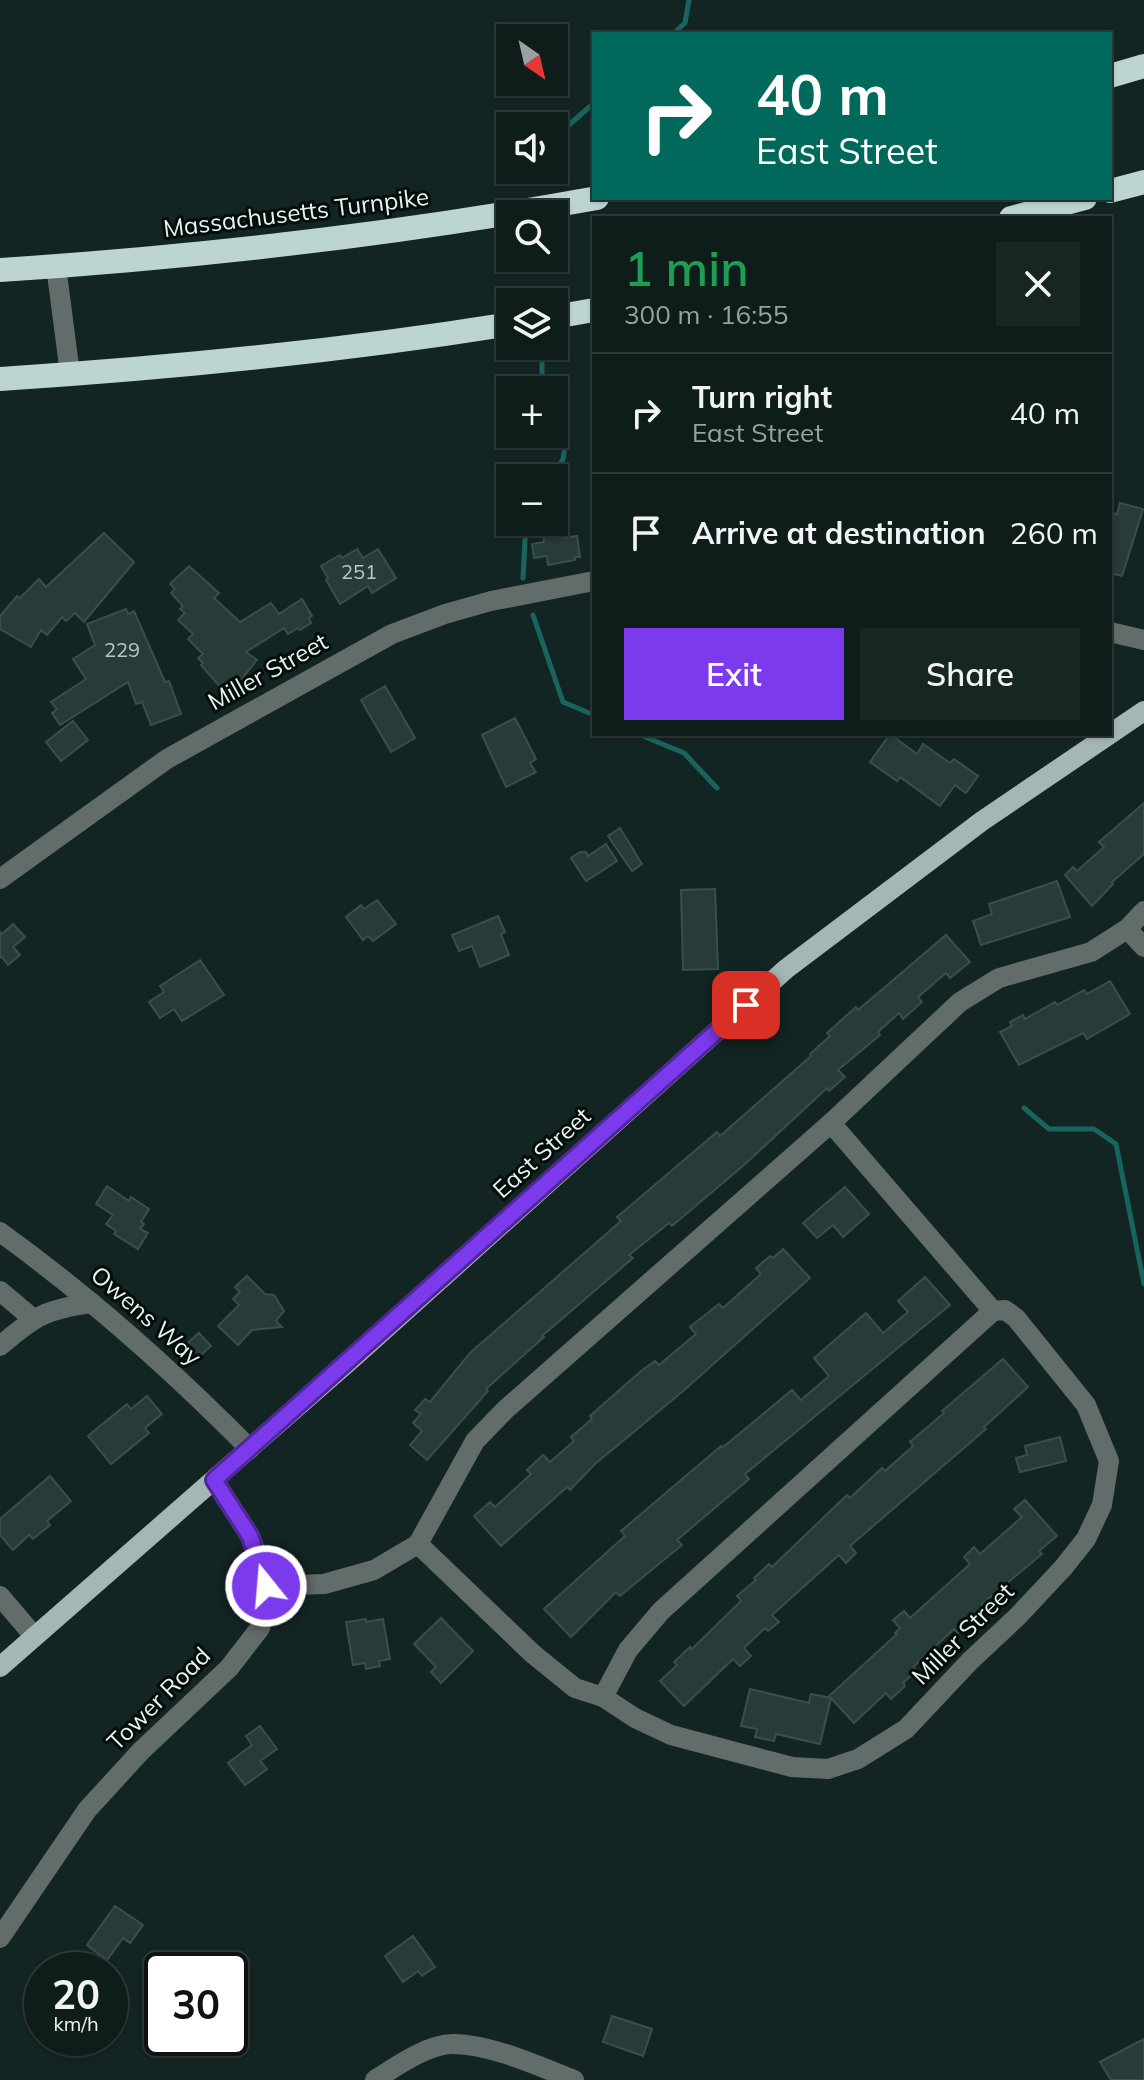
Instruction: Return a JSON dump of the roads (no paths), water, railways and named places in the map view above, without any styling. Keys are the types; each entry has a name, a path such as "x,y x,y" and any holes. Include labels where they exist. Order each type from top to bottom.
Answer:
{"highway":[{"path":"1112,75 1144,66"},
{"path":"1112,190 1144,182"},
{"name":"Massachusetts Turnpike","path":"0,270 315,242 592,199"},
{"path":"1018,216 1078,200"},
{"path":"568,315 592,310"},
{"path":"0,379 185,366 496,326"}],"main road":[{"name":"East Street","path":"1112,733 1144,711"},
{"name":"East Street","path":"0,1667 250,1449 786,969 982,821 1107,736"}],"street":[{"path":"56,266 70,374"},
{"name":"Miller Street","path":"0,879 167,759 392,634 491,601 592,581"},
{"path":"1112,632 1144,640"},
{"path":"266,1586 324,1584 374,1570 418,1544 475,1441 505,1410 831,1123 960,1002 999,978 1091,952 1127,929 1144,911"},
{"path":"1127,929 1144,947"},
{"name":"Miller Street","path":"418,1544 533,1654 575,1688 603,1697 635,1718 671,1735 792,1767 828,1769 858,1759 906,1729 970,1661 1018,1616 1086,1539 1102,1505 1109,1461 1086,1405 1016,1318 1005,1310 993,1311 831,1123"},
{"name":"Owens Way","path":"0,1232 92,1303 194,1393 250,1449"},
{"path":"0,1291 32,1318"},
{"path":"0,1346 32,1318 60,1307 92,1303"},
{"path":"603,1697 628,1650 661,1611 993,1311"},
{"name":"Tower Road","path":"0,1938 87,1810 141,1751 229,1668 260,1628 265,1611 266,1586 250,1536 214,1480"},
{"path":"0,1596 34,1636"},
{"path":"375,2080 408,2058 452,2044 502,2053 574,2080"}],"waterway":[{"path":"675,32 685,23 689,0"},
{"path":"568,126 592,105"},
{"path":"542,360 542,376"},
{"path":"560,464 565,448"},
{"path":"523,578 525,536"},
{"path":"533,615 563,702 592,714"},
{"path":"643,736 684,753 717,788"},
{"path":"1024,1108 1049,1129 1094,1129 1116,1144 1144,1284"}]}
